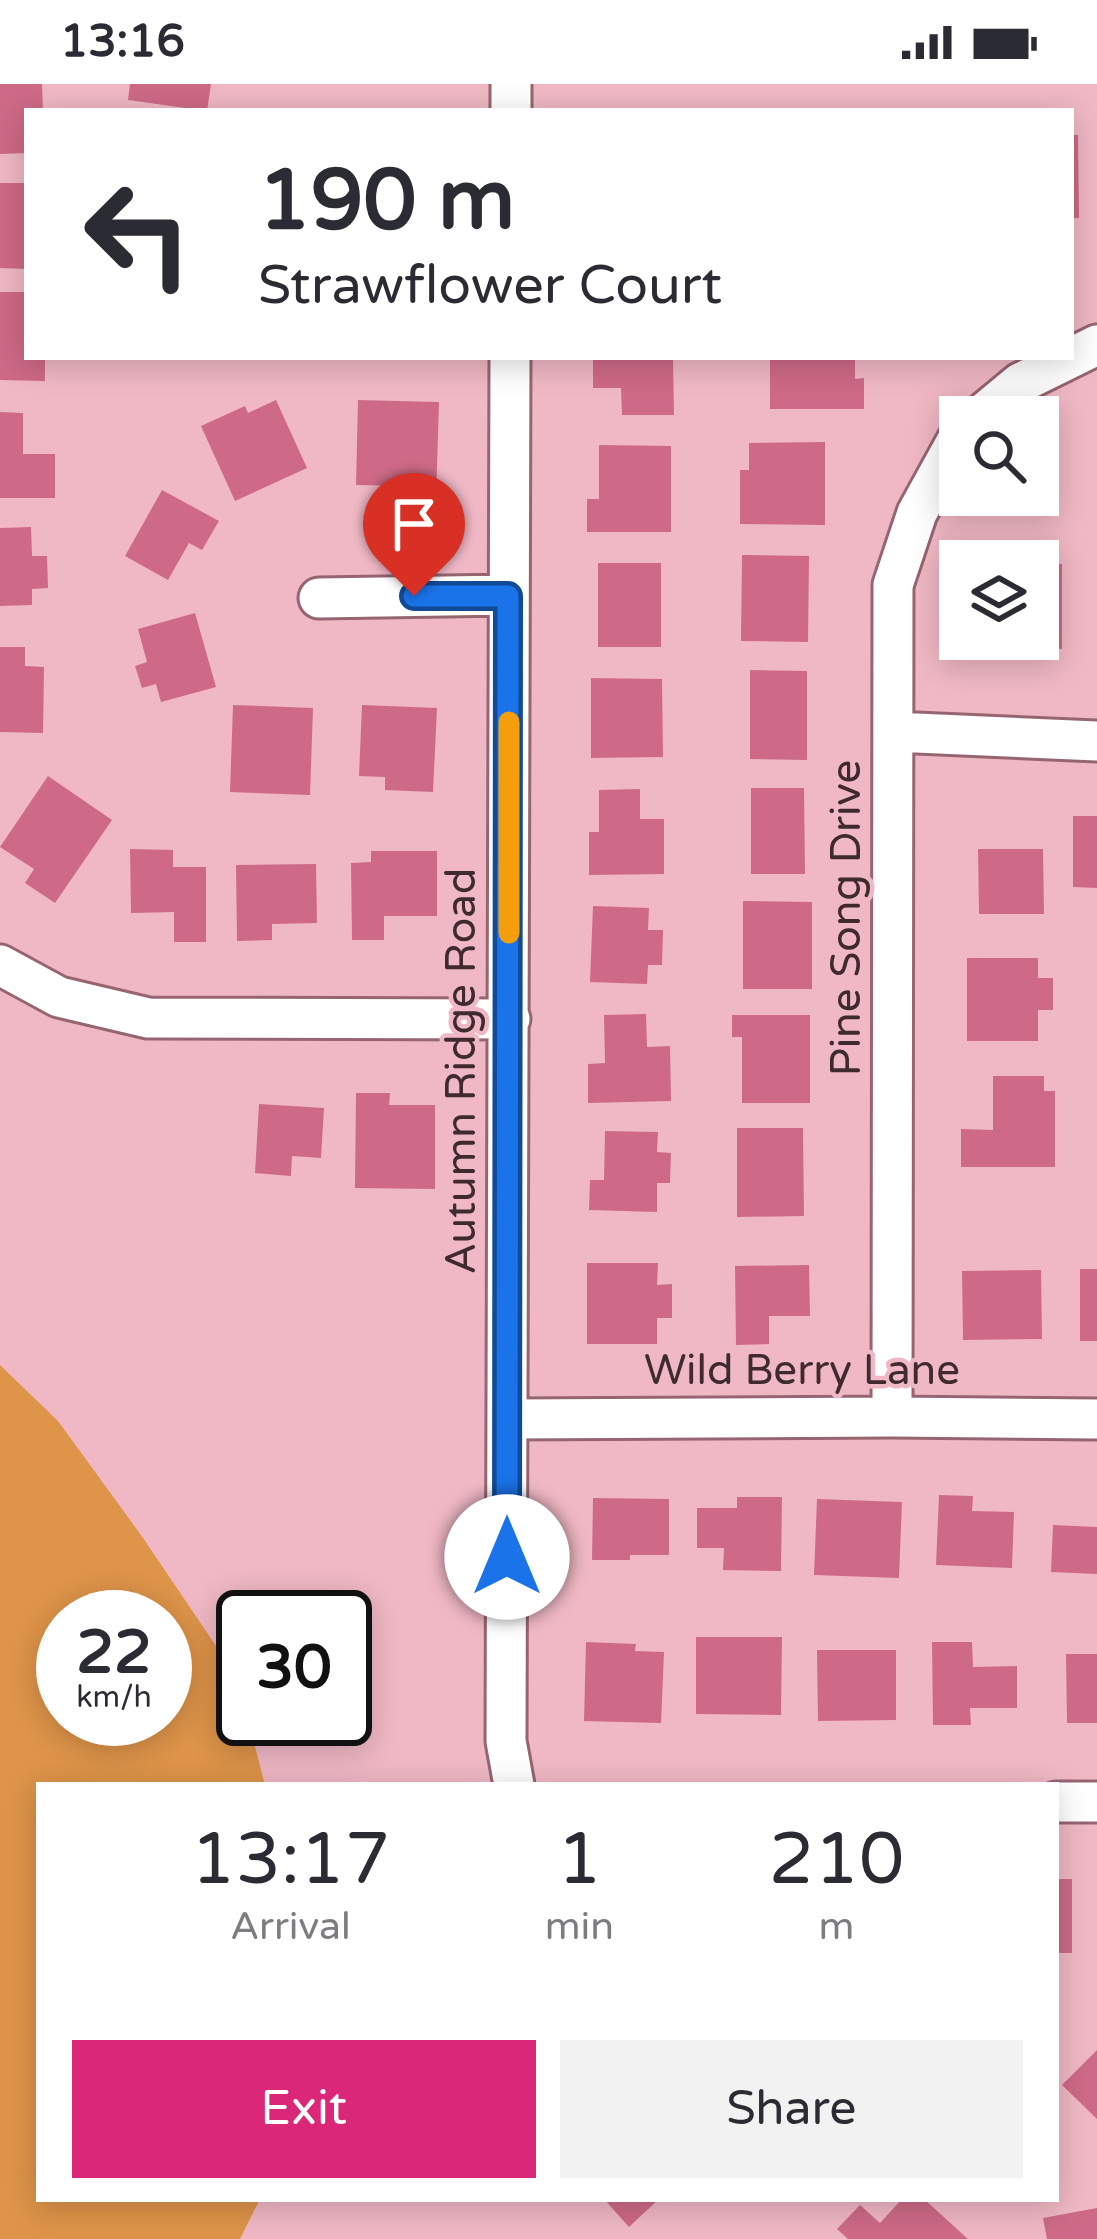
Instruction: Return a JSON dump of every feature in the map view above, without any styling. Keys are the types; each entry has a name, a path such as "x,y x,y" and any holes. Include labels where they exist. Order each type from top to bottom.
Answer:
{"street":[{"name":"Autumn Ridge Road","path":"510,360 506,1741 513,1782"},
{"path":"1004,396 1067,360"},
{"name":"Pine Song Drive","path":"892,1417 893,585 917,513 939,473"},
{"path":"319,598 508,596"},
{"path":"894,732 1097,741"},
{"path":"0,965 59,997 148,1018 510,1019"},
{"name":"Wild Berry Lane","path":"508,1419 1097,1419"},
{"path":"1059,1802 1097,1802"}],"shaded area":[{"path":"0,1365 58,1421 178,1590 36,1590 36,1746 192,1746 192,1610 216,1646 216,1746 255,1746 264,1782 36,1782 36,2202 258,2202 240,2239 0,2239"}],"building":[{"path":"0,84 42,84 43,108 24,108 24,153 0,154"},
{"path":"130,84 211,84 207,108 128,100"},
{"path":"1074,135 1078,135 1079,218 1074,218"},
{"path":"0,183 24,183 24,269 0,268"},
{"path":"0,292 24,292 24,360 45,360 45,381 0,380"},
{"path":"593,360 673,360 674,415 622,415 621,388 593,388"},
{"path":"770,360 855,360 855,379 864,378 864,409 770,409"},
{"path":"276,400 307,468 235,501 201,426 245,406 248,413"},
{"path":"358,400 439,402 436,499 404,499 405,486 356,485"},
{"path":"0,412 23,413 23,454 55,454 55,498 0,498"},
{"path":"825,442 825,525 740,524 740,470 749,470 749,443"},
{"path":"599,445 671,446 671,532 587,532 587,499 599,499"},
{"path":"162,490 219,521 202,550 189,543 168,580 125,556"},
{"path":"31,527 32,556 47,556 48,588 32,589 32,605 0,606 0,528"},
{"path":"742,555 809,556 808,642 741,641"},
{"path":"598,563 661,563 661,647 598,647"},
{"path":"1059,564 1062,564 1059,649"},
{"path":"195,613 216,687 161,702 156,684 142,688 135,666 147,662 138,629"},
{"path":"0,647 25,647 25,666 44,667 43,733 0,732"},
{"path":"750,670 807,671 807,760 750,759"},
{"path":"591,678 662,679 663,757 591,758"},
{"path":"233,705 313,708 310,795 230,792"},
{"path":"362,705 437,708 433,792 385,790 385,777 359,776"},
{"path":"48,776 112,820 55,903 25,883 34,869 0,847"},
{"path":"751,788 804,788 805,874 751,874"},
{"path":"640,789 640,819 664,819 664,874 589,875 589,832 599,832 599,790"},
{"path":"1073,816 1097,816 1097,888 1073,887"},
{"path":"130,849 173,850 173,867 206,867 206,942 174,942 174,912 131,913"},
{"path":"978,849 1043,849 1044,914 979,914"},
{"path":"371,851 437,851 437,916 384,916 384,940 352,940 351,863 371,862"},
{"path":"316,864 317,923 272,924 272,940 237,941 236,865"},
{"path":"743,901 812,902 812,989 743,989"},
{"path":"593,906 649,908 648,930 663,930 662,965 648,965 647,984 590,982"},
{"path":"967,958 1038,958 1038,978 1053,978 1053,1010 1038,1010 1038,1041 967,1041"},
{"path":"646,1014 647,1047 670,1046 671,1101 588,1103 588,1064 605,1063 604,1015"},
{"path":"732,1015 810,1015 810,1103 742,1103 742,1037 732,1037"},
{"path":"993,1076 1044,1076 1044,1091 1055,1091 1055,1167 961,1167 961,1129 993,1130"},
{"path":"356,1093 390,1093 389,1105 435,1105 435,1189 355,1188"},
{"path":"259,1104 324,1108 321,1158 292,1156 291,1176 255,1173"},
{"path":"737,1128 803,1128 804,1216 737,1217"},
{"path":"605,1131 658,1132 657,1152 671,1153 670,1183 657,1183 657,1212 589,1210 590,1180 604,1180"},
{"path":"587,1263 658,1263 657,1285 672,1284 672,1318 657,1318 657,1344 587,1344"},
{"path":"809,1265 810,1316 769,1316 769,1344 736,1345 735,1266"},
{"path":"1080,1269 1097,1269 1097,1341 1080,1341"},
{"path":"1041,1270 1042,1339 963,1340 962,1271"},
{"path":"939,1495 973,1496 972,1511 1014,1512 1012,1568 936,1565"},
{"path":"737,1497 782,1497 781,1571 723,1570 724,1548 697,1548 697,1508 737,1508"},
{"path":"593,1498 669,1499 669,1555 592,1560"},
{"path":"817,1499 902,1502 899,1578 814,1575"},
{"path":"1053,1525 1097,1527 1097,1574 1051,1572"},
{"path":"696,1637 782,1637 781,1715 696,1714"},
{"path":"586,1642 636,1644 635,1651 664,1652 661,1723 584,1721"},
{"path":"932,1642 972,1642 973,1667 1017,1666 1017,1708 970,1708 971,1725 933,1725"},
{"path":"817,1650 896,1650 896,1720 818,1721"},
{"path":"1066,1654 1097,1654 1097,1723 1067,1723"},
{"path":"1059,1879 1072,1879 1072,1953 1059,1953"},
{"path":"1097,2050 1097,2119 1062,2085"},
{"path":"607,2202 656,2202 629,2227"},
{"path":"899,2202 927,2202 968,2239 848,2239 837,2229 860,2205 880,2223"},
{"path":"1097,2208 1097,2239 1047,2239 1043,2218"}],"slow traffic":[{"path":"509,722 509,933"}],"route":[{"path":"414,596 508,596 507,1557"}]}
